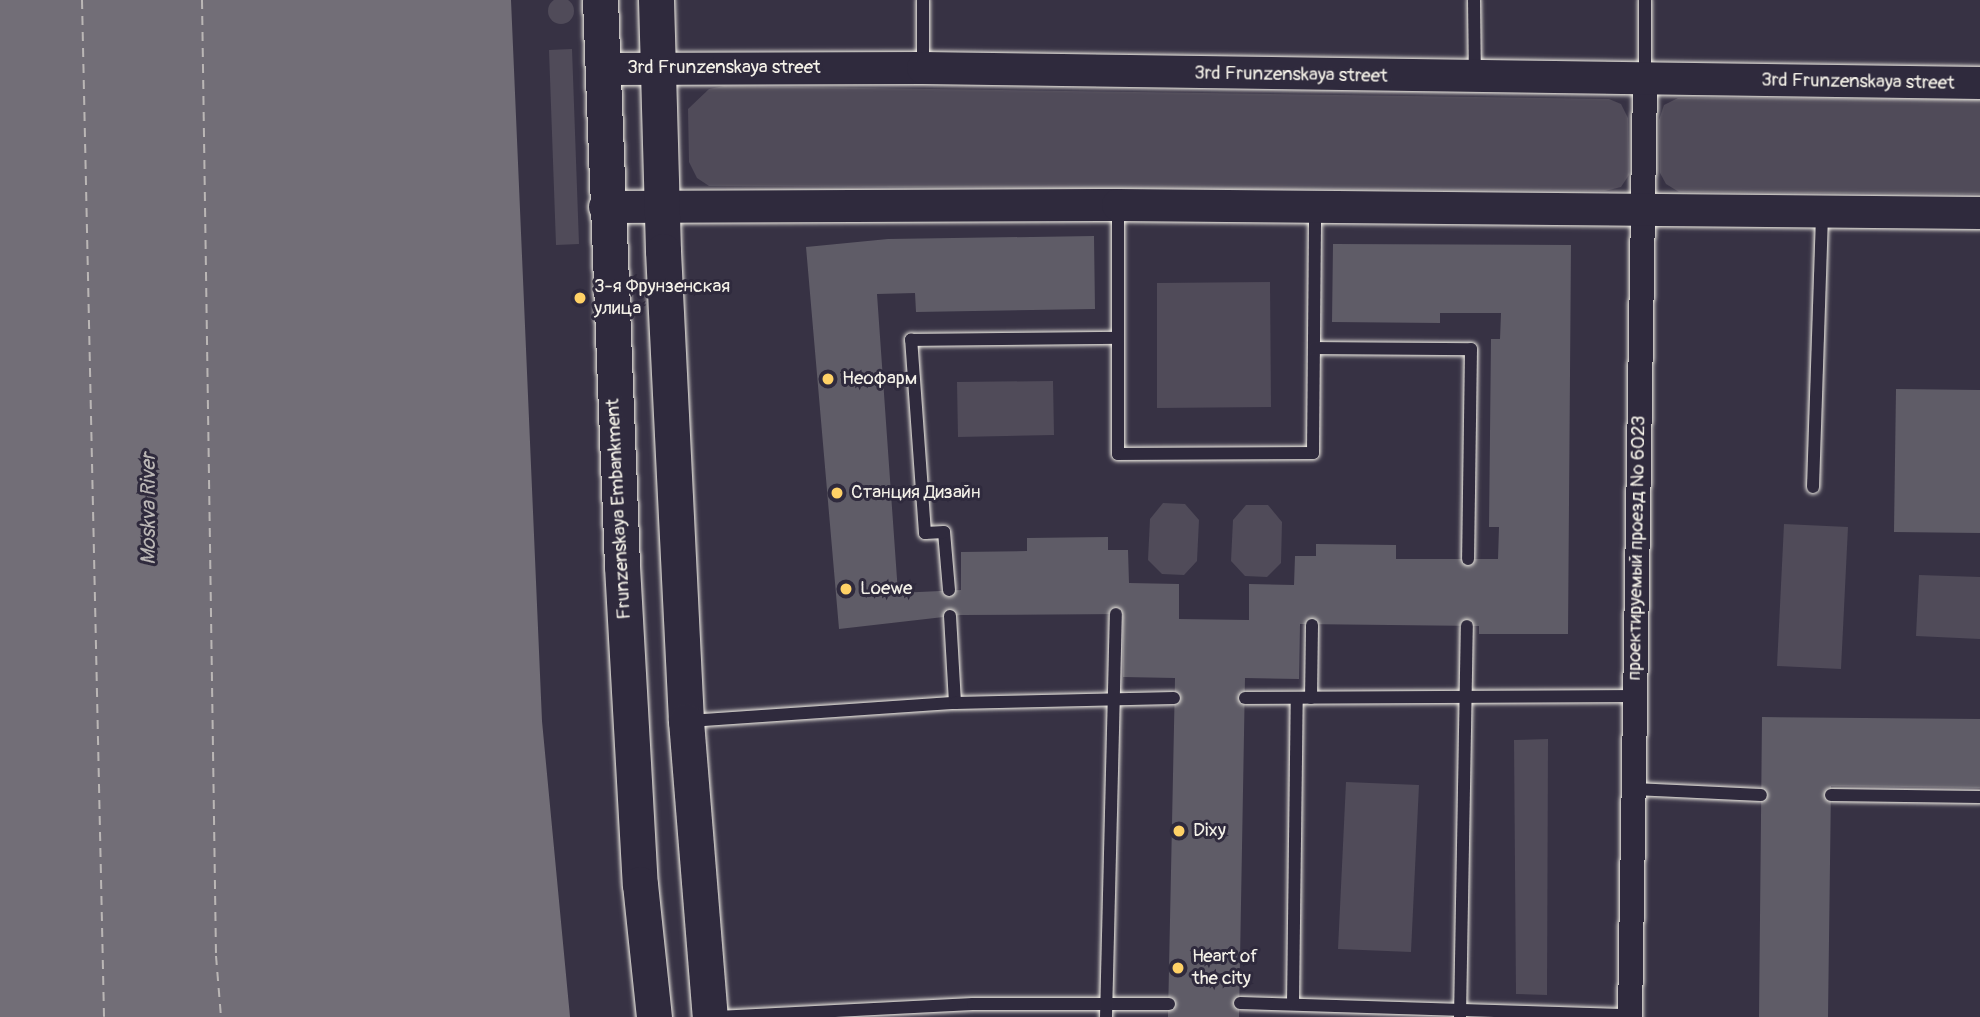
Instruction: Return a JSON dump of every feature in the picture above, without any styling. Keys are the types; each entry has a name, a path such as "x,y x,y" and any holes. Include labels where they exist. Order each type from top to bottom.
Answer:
{"main road":[{"name":"Frunzenskaya Embankment","path":"600,0 605,207 640,870 654,1017"},
{"path":"656,0 662,207 687,721 710,1017"}],"street":[{"name":"3rd Frunzenskaya street","path":"602,69 923,68 1475,79 1980,83"},
{"name":"проектируемый проезд № 6023","path":"1630,1016 1645,80"},
{"path":"605,207 1118,205 1980,213"}],"lane":[{"path":"923,0 923,68"},
{"path":"1474,0 1475,79"},
{"path":"1645,0 1645,80"},
{"path":"1118,205 1118,454 1313,453 1315,206"},
{"path":"1813,486 1822,211"},
{"path":"949,590 944,532 925,533 911,340 1118,338"},
{"path":"1314,348 1471,349 1468,559"},
{"path":"1106,1011 1116,699 1116,614"},
{"path":"950,616 955,703"},
{"path":"1311,698 1312,625"},
{"path":"1461,1013 1467,626"},
{"path":"1245,698 1634,696"},
{"path":"687,721 955,703 1174,698"},
{"path":"1297,698 1300,1009"},
{"path":"1634,789 1761,794"},
{"path":"1831,795 1980,797"},
{"path":"1240,1003 1300,1009 1630,1016"},
{"path":"717,1017 1106,1011 1168,1004"}],"shaded area":[{"path":"561,-2 570,2 574,11 570,20 561,24 552,20 548,11 552,2"},
{"path":"572,49 579,244 556,245 549,50"},
{"path":"724,86 1609,99 1621,104 1628,118 1629,175 1621,187 1605,191 709,186 697,178 689,162 688,109 709,89"},
{"path":"1678,98 1980,99 1980,194 1679,192 1666,184 1660,173 1659,120 1664,105"},
{"path":"1270,282 1271,407 1157,408 1157,283"},
{"path":"1053,381 1054,435 958,437 957,382"},
{"path":"1163,503 1185,504 1199,520 1197,561 1184,575 1162,574 1148,560 1150,519"},
{"path":"1246,505 1268,505 1282,522 1281,563 1267,577 1245,576 1231,561 1233,520"},
{"path":"1784,524 1848,527 1841,669 1777,666"},
{"path":"1919,575 1980,577 1980,639 1916,636"},
{"path":"1548,739 1547,995 1516,994 1514,740"},
{"path":"1346,782 1419,785 1411,952 1338,949"}],"water":[{"name":"Moskva River","path":"0,0 511,0 542,721 570,1017 0,1017"}],"building":[{"path":"1094,236 1095,309 916,312 915,293 877,294 898,593 961,590 961,552 1027,551 1027,538 1108,537 1108,550 1128,550 1129,583 1179,584 1179,619 1249,620 1249,584 1294,585 1295,556 1316,556 1316,544 1396,545 1396,559 1498,559 1499,527 1489,527 1491,339 1500,339 1501,313 1440,313 1440,323 1332,322 1333,244 1571,245 1568,634 1479,634 1479,626 1300,624 1299,679 1245,678 1239,1017 1168,1017 1175,678 1123,677 1123,614 961,615 839,629 806,247 888,239"},
{"path":"1896,389 1980,390 1980,533 1894,532"},
{"path":"1762,717 1980,719 1980,788 1831,786 1828,1017 1759,1017"}],"ferry route":[{"path":"82,0 104,1017"},
{"path":"202,0 216,956 221,1017"}],"place":[{"name":"3-я Фрунзенская улица","path":"580,298"},
{"name":"Неофарм","path":"828,379"},
{"name":"Станция Дизайн","path":"837,493"},
{"name":"Loewe","path":"846,589"},
{"name":"Dixy","path":"1179,831"},
{"name":"Heart of the city","path":"1178,968"}]}
